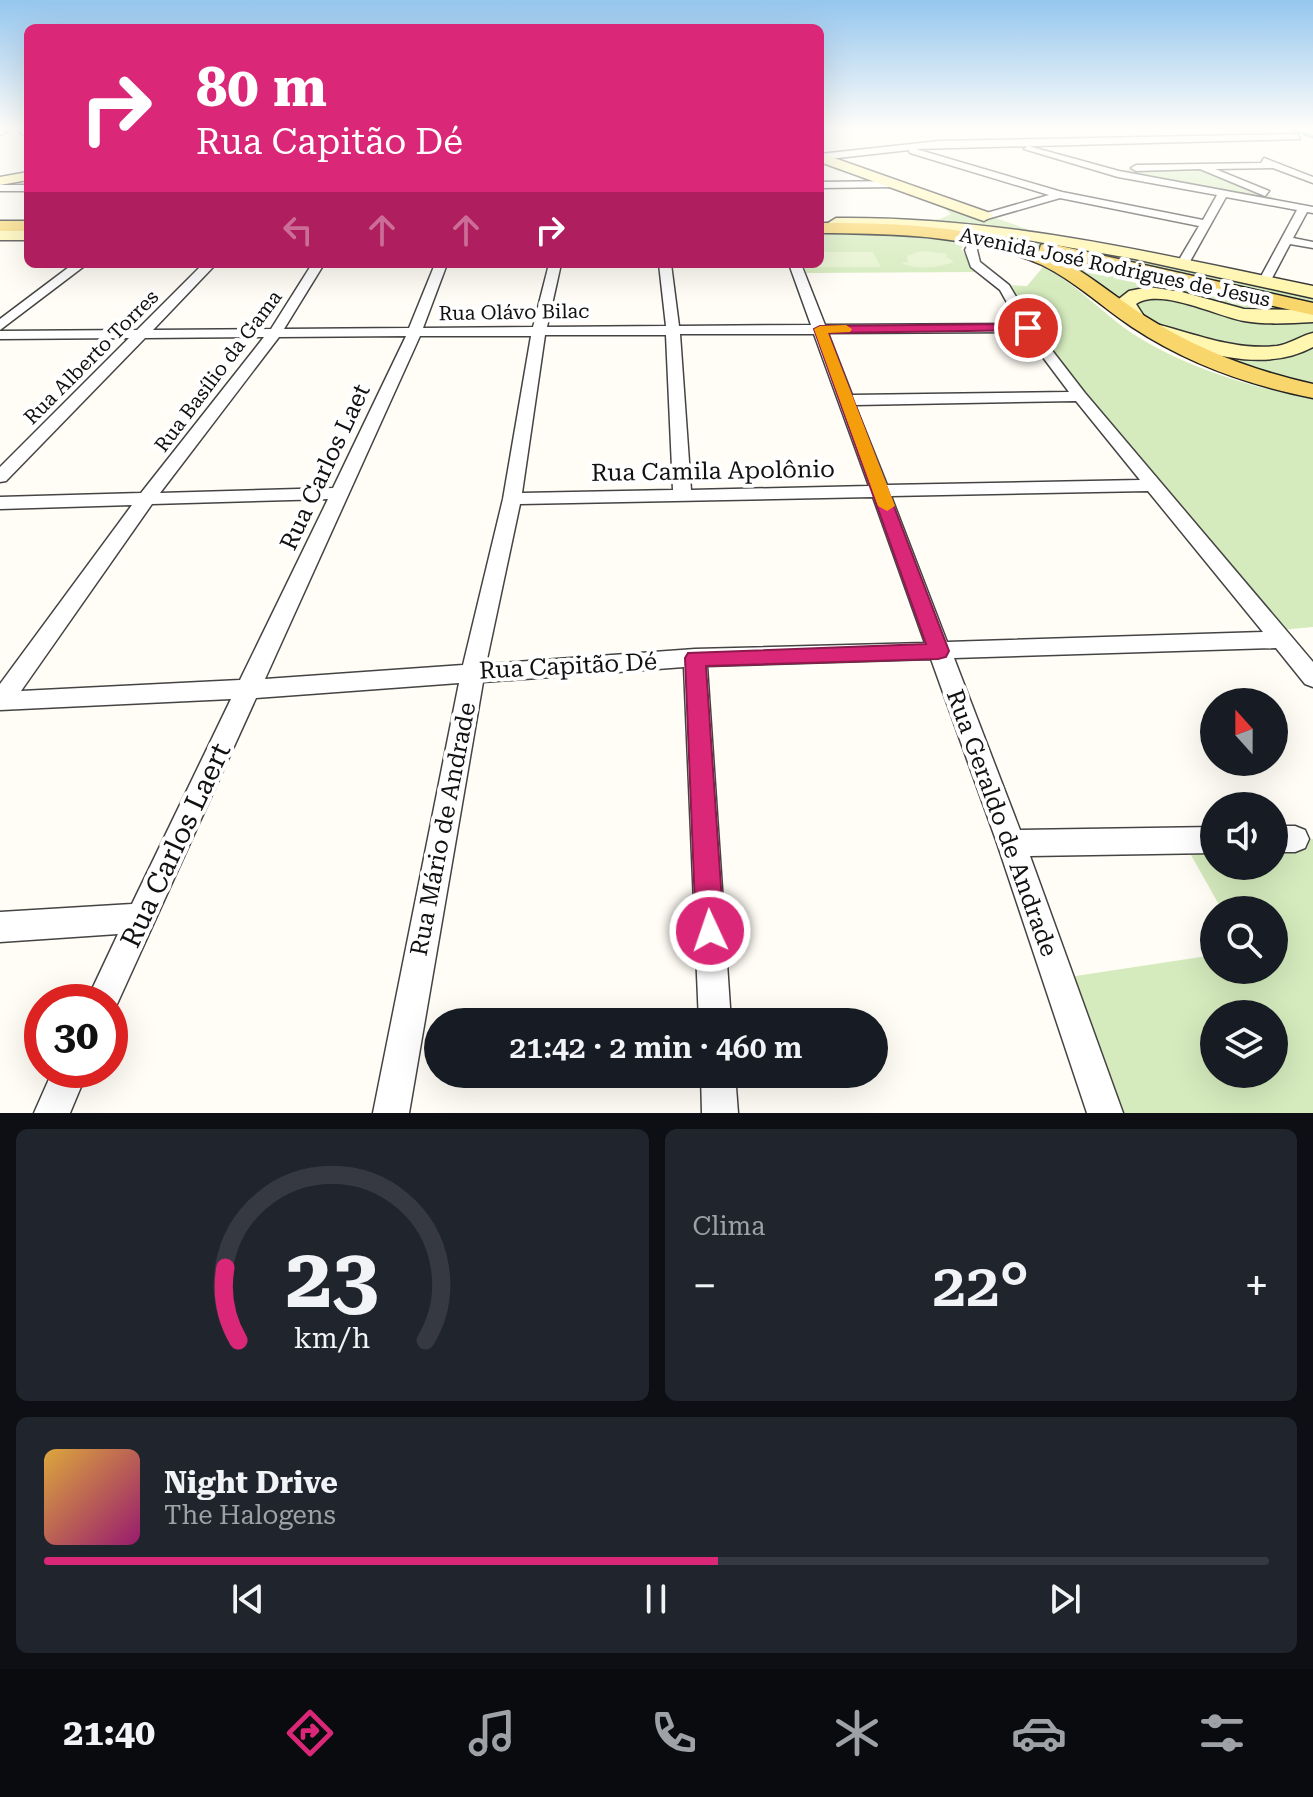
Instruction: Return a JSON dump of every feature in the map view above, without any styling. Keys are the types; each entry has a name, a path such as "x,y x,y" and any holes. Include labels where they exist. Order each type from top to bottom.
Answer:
{"main road":[{"name":"Avenida José Rodrigues de Jesus","path":"825,224 975,240 1047,261 1070,272 1142,324 1208,361 1251,376 1313,391"},
{"name":"Avenida José Rodrigues de Jesus","path":"825,224 913,227 1017,243 1185,273 1313,309"},
{"path":"1107,300 1097,288 1097,283 1110,274 1185,273"}],"street":[{"path":"870,182 953,212 952,219 904,223"},
{"path":"889,182 987,216 1185,273 1264,282 1313,292"},
{"path":"1017,182 1060,195 1206,224"},
{"path":"1164,182 1308,209"},
{"path":"1240,182 1308,209"},
{"path":"824,185 895,184"},
{"path":"0,188 24,188"},
{"path":"1185,273 1223,194"},
{"path":"987,216 1060,195"},
{"path":"1264,282 1284,240 1308,209"},
{"path":"825,224 982,226 1074,242"},
{"path":"975,240 971,250 975,264 1005,288 1028,328 1080,396 1313,678"},
{"path":"1284,240 1313,245"},
{"path":"0,326 76,268"},
{"name":"Rua Alberto Torres","path":"0,477 206,268"},
{"name":"Rua Basílio da Gama","path":"0,701 146,499 275,333 316,268"},
{"name":"Rua Carlos Laet","path":"248,689 414,334 439,268"},
{"name":"Rua Mário de Andrade","path":"391,1113 473,672 512,499 539,331 554,268"},
{"path":"665,268 673,329 682,497"},
{"name":"Rua Geraldo de Andrade","path":"797,268 1011,843 1105,1113"},
{"path":"1313,316 1243,315 1160,293 1144,293 1125,302 1142,324 1195,343 1264,353 1287,350 1313,339"},
{"name":"Rua Olávo Bilac","path":"0,335 1028,328"},
{"path":"845,400 1080,396"},
{"name":"Rua Camila Apolônio","path":"512,499 1155,485"},
{"path":"0,503 339,493"},
{"name":"Rua Capitão Dé","path":"0,701 248,689 695,658 1280,640"},
{"path":"695,658 714,1008"},
{"name":"Rua Carlos Laert","path":"110,984 248,689"},
{"path":"1011,843 1200,840"},
{"path":"0,927 140,918"},
{"path":"52,1113 63,1088"},
{"path":"719,1088 720,1113"}],"green space":[{"path":"873,182 892,182 1030,230 1313,292 1313,391 1208,361 1047,261 904,223 940,219 951,214 941,205"},
{"path":"1169,182 1235,182 1295,206"},
{"path":"824,230 937,237 964,242 961,249 978,272 806,273 805,268 824,268"},
{"path":"921,251 949,254 945,256 954,262 927,267 901,263 908,262 907,256"},
{"path":"824,252 873,252 881,267 824,267"},
{"path":"1043,267 1126,329 1179,359 1245,383 1313,399 1313,627 1280,630 1032,327 1005,285 1027,286"},
{"path":"1313,839 1313,1113 1117,1113 1069,977 1200,957 1200,984 1288,984 1288,896 1214,896 1205,880 1288,880 1288,842"},
{"path":"1200,854 1200,871 1191,855"}],"slow traffic":[{"path":"846,329 820,329 887,506"}],"route":[{"path":"710,931 695,658 938,651 882,491 820,329 1028,328"}]}
